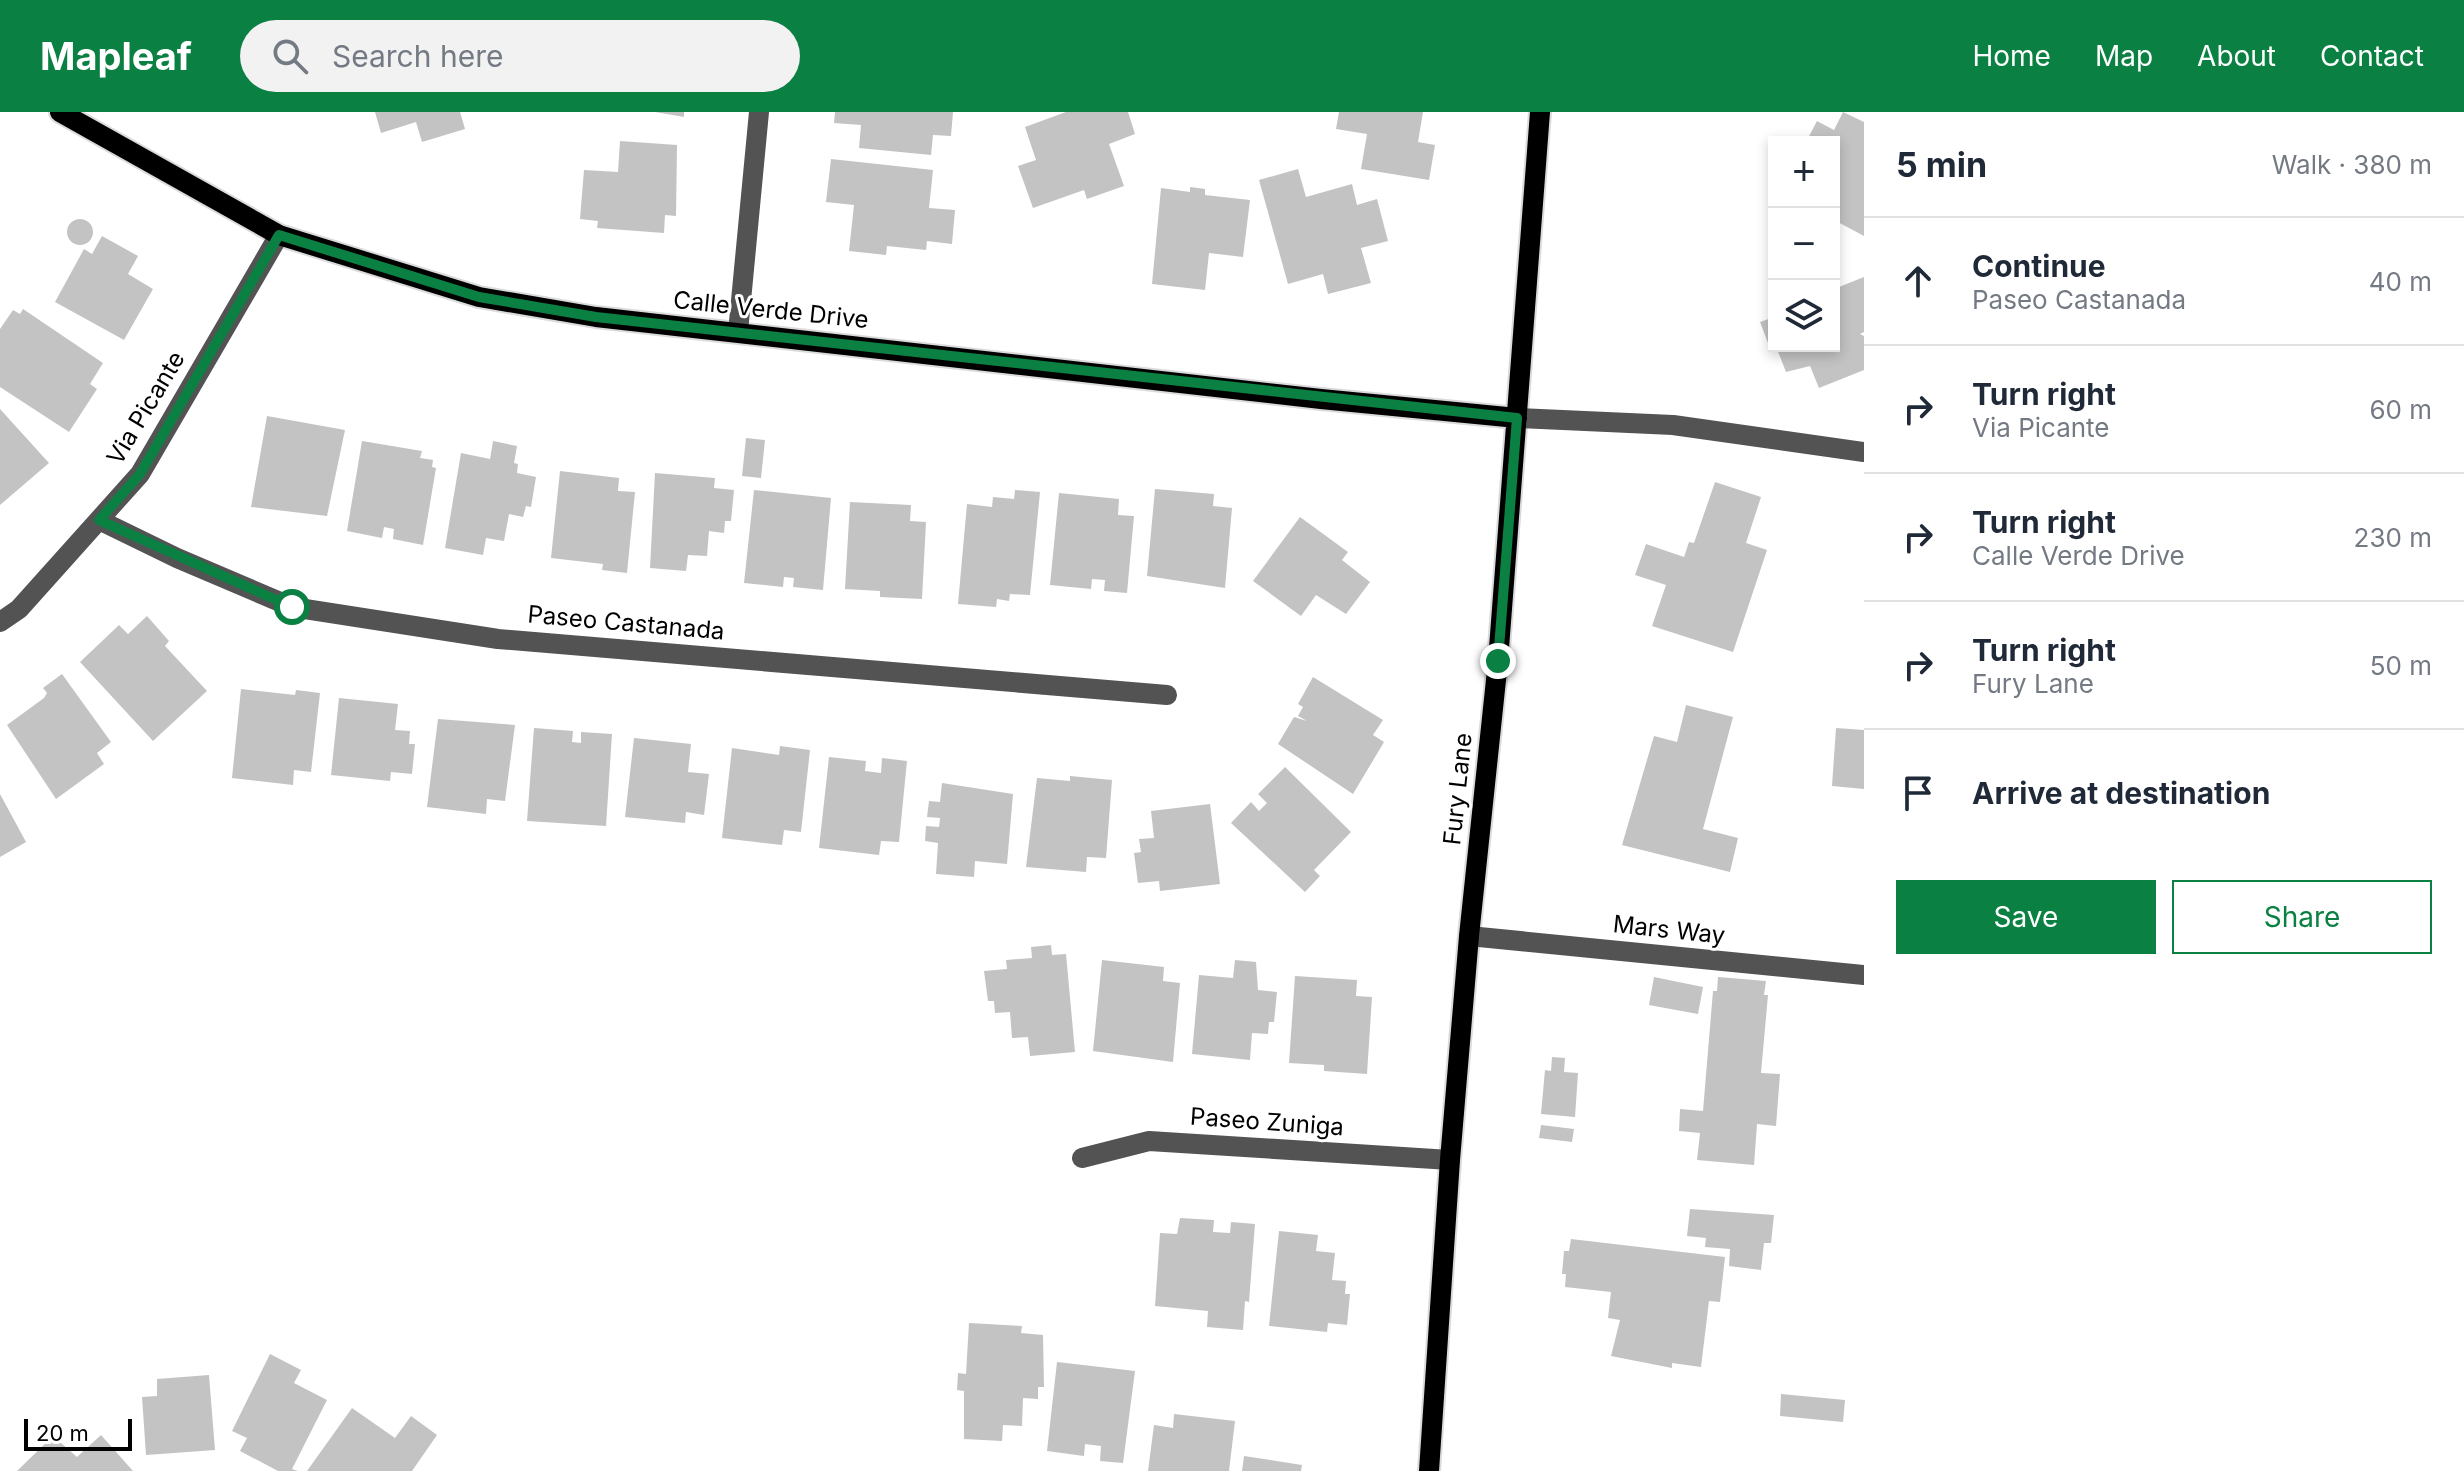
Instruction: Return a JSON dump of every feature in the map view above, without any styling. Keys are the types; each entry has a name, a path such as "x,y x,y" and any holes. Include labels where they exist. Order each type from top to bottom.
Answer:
{"main road":[{"name":"Calle Verde Drive","path":"60,112 279,235 479,297 596,317 1517,418"},
{"name":"Fury Lane","path":"1429,1471 1450,1160 1469,936 1498,661 1540,112"}],"street":[{"path":"738,332 759,112"},
{"name":"Via Picante","path":"0,622 19,609 140,474 279,235"},
{"path":"1517,418 1673,425 1864,452"},
{"name":"Paseo Castanada","path":"99,520 292,607 498,639 1167,695"},
{"name":"Mars Way","path":"1469,936 1864,975"},
{"name":"Paseo Zuniga","path":"1082,1158 1149,1141 1450,1160"}],"building":[{"path":"375,112 460,112 465,129 422,142 416,122 381,133"},
{"path":"655,112 684,112 684,117"},
{"path":"835,112 953,112 951,136 933,135 931,155 859,148 861,125 834,123"},
{"path":"1066,112 1128,112 1135,134 1109,144 1124,186 1087,199 1084,190 1033,208 1018,166 1036,160 1025,127"},
{"path":"1339,112 1423,112 1418,142 1435,145 1429,180 1361,169 1367,134 1336,129"},
{"path":"1843,112 1864,122 1864,236 1840,223 1840,136 1809,136 1817,121 1834,130"},
{"path":"620,141 677,145 676,216 665,215 664,233 597,228 598,221 580,219 584,170 618,172"},
{"path":"831,159 933,170 929,208 955,210 952,244 927,241 926,250 887,246 886,255 849,251 854,205 826,202"},
{"path":"1298,169 1306,197 1352,184 1357,205 1377,199 1388,241 1361,248 1371,283 1328,294 1323,274 1288,284 1259,180"},
{"path":"1190,187 1205,189 1205,195 1250,200 1243,257 1209,253 1205,290 1152,284 1161,188 1190,192"},
{"path":"80,219 89,223 93,232 89,241 80,245 71,241 67,232 71,223"},
{"path":"102,236 138,256 128,274 153,289 124,340 55,302 84,249 92,254"},
{"path":"1864,277 1864,332 1860,334 1864,336 1864,370 1819,388 1810,366 1786,372 1778,352 1840,352 1840,287"},
{"path":"23,309 103,363 90,384 97,389 69,432 0,387 0,329 13,310 20,314"},
{"path":"1768,319 1768,343 1760,322"},
{"path":"0,409 49,463 0,505"},
{"path":"267,416 345,430 327,516 251,507"},
{"path":"746,438 765,440 761,478 742,476"},
{"path":"362,441 422,451 420,458 433,460 432,467 436,468 423,545 393,539 394,529 384,527 382,538 347,531"},
{"path":"493,441 517,446 514,463 518,464 517,473 536,477 531,507 526,506 523,517 509,514 504,541 486,538 483,555 445,548 461,453 490,459"},
{"path":"560,471 619,478 618,491 635,492 627,573 602,570 603,564 551,558"},
{"path":"655,473 715,478 714,488 734,490 731,521 725,521 724,533 709,531 707,556 688,555 686,571 650,568"},
{"path":"1715,482 1761,497 1746,543 1767,550 1733,652 1652,626 1666,585 1635,575 1646,544 1684,557 1689,542 1694,543"},
{"path":"1155,489 1214,494 1213,506 1232,508 1225,588 1147,576"},
{"path":"754,490 831,498 823,590 793,587 794,578 784,577 783,587 744,583"},
{"path":"1015,490 1040,492 1030,595 1010,594 1009,601 997,599 996,607 958,604 967,504 992,507 993,497 1014,499"},
{"path":"1059,493 1119,499 1118,515 1134,516 1127,593 1104,591 1105,580 1092,579 1091,589 1050,585"},
{"path":"850,502 911,505 910,521 926,522 922,599 880,597 880,591 845,589"},
{"path":"1300,517 1348,552 1342,560 1370,582 1346,614 1316,595 1301,616 1253,581"},
{"path":"147,616 169,641 165,646 207,691 153,741 80,662 119,625 128,634"},
{"path":"62,674 111,742 97,753 104,764 56,799 7,725 44,698 47,693 43,688"},
{"path":"1313,677 1383,720 1373,735 1384,742 1353,794 1278,744 1294,717 1307,721 1298,716 1303,707 1298,704"},
{"path":"241,689 295,695 296,690 320,693 311,772 294,770 293,785 232,778"},
{"path":"339,698 398,704 395,730 410,731 409,744 415,744 412,774 391,772 390,781 331,775"},
{"path":"1686,705 1733,717 1703,829 1738,838 1730,872 1622,845 1654,736 1677,742"},
{"path":"438,719 515,725 505,801 487,799 486,814 427,807"},
{"path":"534,728 573,731 572,742 581,743 581,732 612,734 606,826 527,821"},
{"path":"1836,728 1864,730 1864,789 1832,786"},
{"path":"634,738 691,744 688,772 709,774 704,815 686,812 685,823 625,817"},
{"path":"780,746 810,750 801,832 784,830 782,845 722,838 732,748 779,755"},
{"path":"829,757 866,761 865,771 881,773 882,758 907,761 899,842 881,841 879,855 819,848"},
{"path":"1285,767 1351,832 1314,870 1320,876 1305,892 1231,823 1251,802 1259,811 1267,803 1258,794"},
{"path":"1070,776 1112,780 1106,858 1087,857 1086,872 1026,867 1037,778 1070,781"},
{"path":"942,783 1013,794 1007,864 975,861 974,877 936,874 938,843 925,841 926,826 939,827 940,818 927,817 929,801 940,802"},
{"path":"0,794 26,842 0,857"},
{"path":"1210,804 1220,884 1160,891 1159,881 1138,883 1134,853 1141,852 1139,839 1154,838 1151,811"},
{"path":"1051,945 1052,955 1066,954 1075,1052 1030,1056 1028,1037 1012,1038 1010,1012 995,1013 994,1001 988,1001 984,971 1007,969 1006,960 1032,958 1031,947"},
{"path":"1102,960 1164,967 1163,981 1180,983 1173,1062 1093,1051"},
{"path":"1235,960 1256,962 1258,990 1277,992 1274,1022 1269,1022 1268,1034 1252,1033 1250,1060 1192,1054 1199,975 1233,978"},
{"path":"1295,976 1357,980 1356,996 1372,997 1367,1074 1324,1071 1324,1065 1289,1063"},
{"path":"1654,977 1703,987 1698,1014 1649,1005"},
{"path":"1718,977 1766,981 1764,995 1768,995 1761,1073 1780,1074 1776,1126 1757,1124 1754,1165 1697,1160 1700,1133 1679,1131 1680,1109 1703,1111 1713,991 1717,991"},
{"path":"1552,1057 1565,1058 1564,1072 1578,1073 1575,1117 1541,1114 1545,1070 1551,1071"},
{"path":"1541,1125 1574,1129 1572,1142 1539,1138"},
{"path":"1690,1209 1774,1215 1771,1243 1764,1243 1761,1270 1729,1266 1730,1249 1705,1247 1706,1238 1687,1236"},
{"path":"1180,1218 1214,1220 1213,1232 1230,1233 1231,1222 1255,1224 1249,1302 1245,1301 1243,1330 1207,1327 1208,1311 1155,1306 1160,1233 1177,1234"},
{"path":"1279,1231 1318,1235 1316,1251 1335,1253 1332,1280 1346,1281 1345,1294 1350,1294 1347,1325 1328,1323 1327,1332 1269,1326"},
{"path":"1571,1239 1725,1257 1720,1302 1709,1301 1701,1367 1672,1363 1672,1368 1611,1356 1620,1320 1608,1318 1611,1292 1565,1287 1566,1274 1562,1274 1564,1251 1569,1251"},
{"path":"969,1323 1022,1326 1021,1333 1043,1335 1044,1387 1038,1387 1038,1399 1023,1398 1022,1426 1003,1425 1002,1441 964,1439 964,1391 957,1390 958,1373 966,1374"},
{"path":"270,1354 301,1370 294,1383 327,1400 292,1469 298,1471 278,1471 240,1451 247,1438 232,1431"},
{"path":"1057,1362 1135,1371 1123,1463 1100,1461 1101,1446 1085,1444 1084,1456 1047,1451"},
{"path":"209,1375 215,1450 146,1455 142,1397 157,1396 157,1379"},
{"path":"1781,1394 1845,1400 1843,1422 1780,1416"},
{"path":"352,1408 395,1438 411,1416 437,1435 412,1471 307,1471"},
{"path":"1174,1414 1235,1421 1229,1471 1148,1471 1154,1425 1173,1428"},
{"path":"101,1435 133,1471 17,1471 53,1436 77,1457"},
{"path":"1244,1456 1302,1465 1301,1471 1242,1471"}],"route":[{"path":"292,607 177,558 99,520 140,474 279,235 479,297 596,317 1321,399 1517,418 1498,661"}]}
